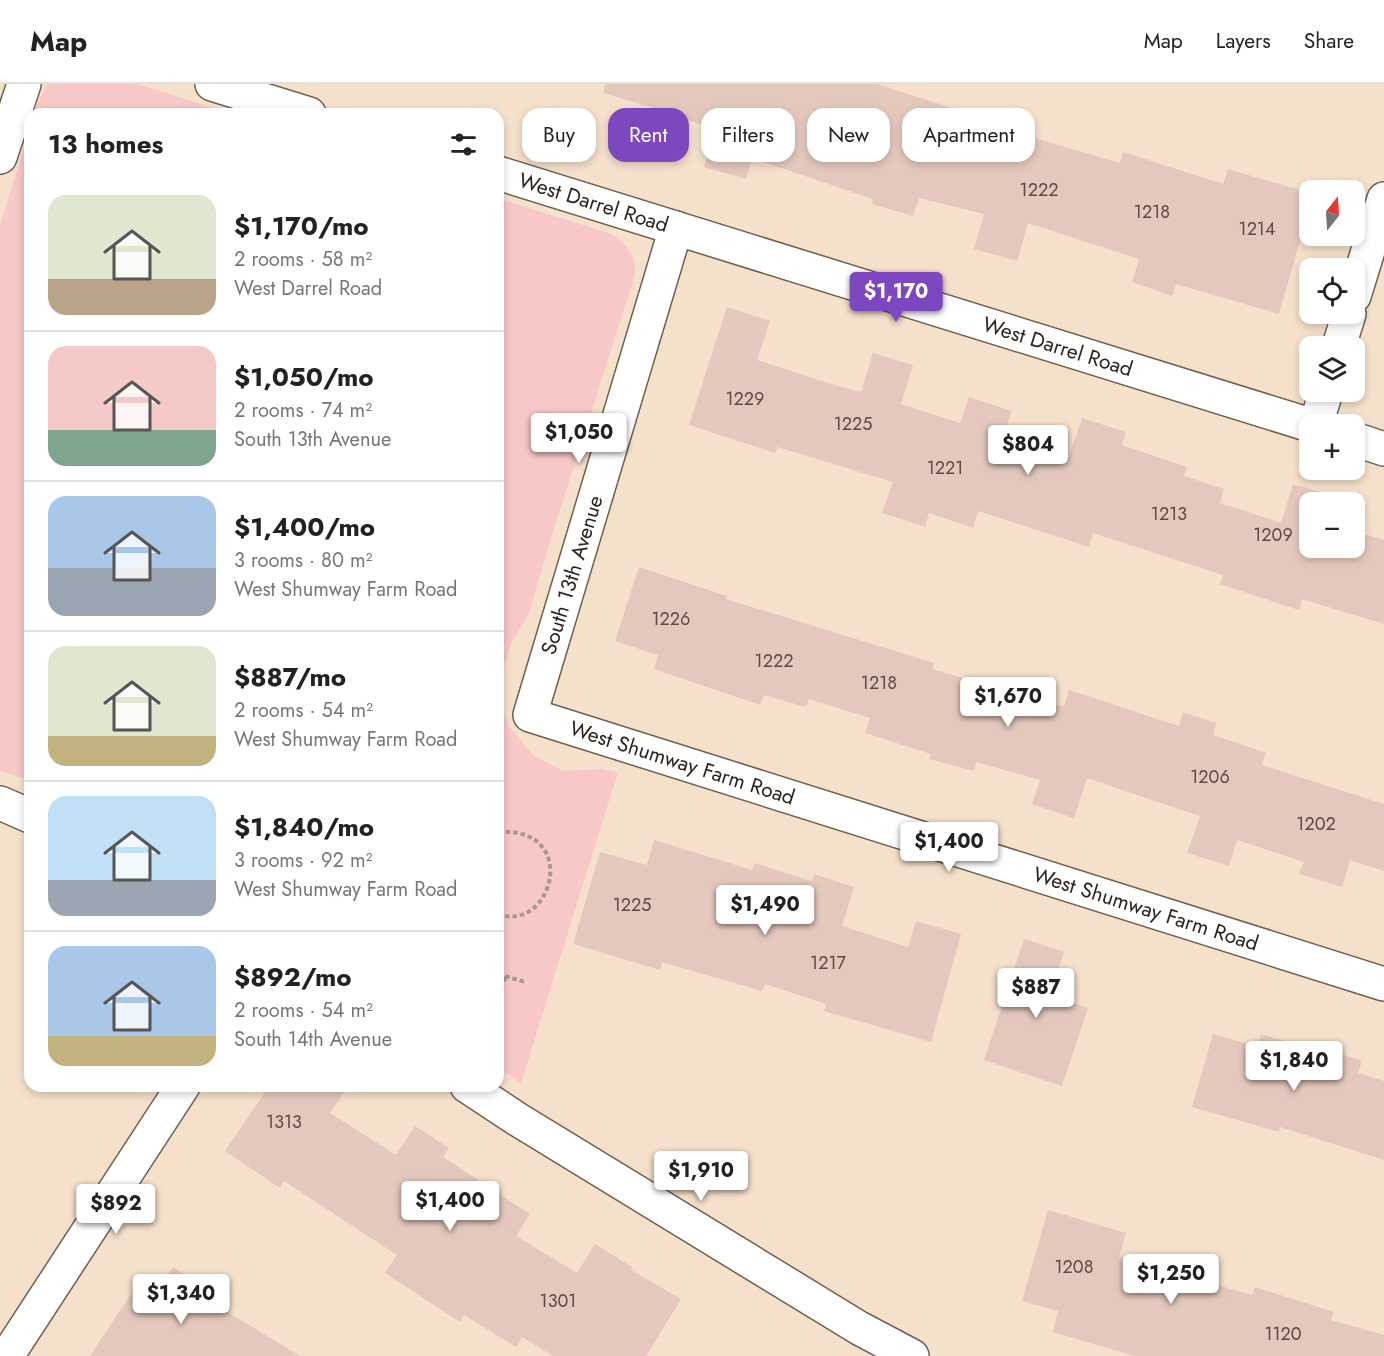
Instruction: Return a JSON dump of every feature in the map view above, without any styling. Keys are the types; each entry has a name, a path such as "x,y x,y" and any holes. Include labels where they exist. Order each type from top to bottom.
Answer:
{"street":[{"path":"0,157 24,84"},
{"path":"212,84 290,108"},
{"name":"West Darrel Road","path":"504,175 1299,422"},
{"path":"1365,260 1384,199"},
{"name":"South 13th Avenue","path":"530,715 676,228"},
{"path":"1365,443 1384,449"},
{"name":"West Shumway Farm Road","path":"530,715 1384,984"},
{"path":"0,803 24,813"},
{"path":"7,1356 179,1092"},
{"path":"476,1092 859,1328 912,1356"}],"path":[{"path":"504,831 514,830 532,837 546,851 552,870 549,888 538,904 521,914 504,915"},
{"path":"504,981 506,976 525,982"}],"shaded area":[{"path":"48,84 137,84 213,108 36,108"},
{"path":"24,147 24,779 0,771 0,225"},
{"path":"504,200 611,234 630,251 635,268 635,275 529,613 511,644 504,668"},
{"path":"504,711 508,725 533,755 563,771 601,769 618,772 521,1083 504,1071"}],"building":[{"path":"605,84 877,84 952,108 902,108 902,162 1035,162 1035,138 1120,163 1123,152 1223,184 1228,169 1299,190 1299,245 1279,314 1176,284 1172,296 1132,282 1139,259 1028,223 1017,261 974,249 984,214 919,198 913,216 872,204 873,199 764,162 795,162 795,108 701,108 701,124 689,121 689,108 654,108 603,93"},
{"path":"705,162 751,162 746,179 704,167"},
{"path":"727,307 770,321 757,360 831,384 861,392 873,353 913,365 901,404 960,423 969,397 1012,411 1003,436 1069,457 1082,418 1126,432 1122,445 1187,467 1184,476 1224,489 1220,503 1281,523 1293,484 1319,492 1299,492 1299,558 1365,558 1365,534 1384,540 1384,624 1302,599 1299,610 1220,584 1223,575 1093,533 1089,547 978,511 973,528 929,513 925,527 882,513 893,482 777,447 775,453 689,425"},
{"path":"639,567 727,596 726,599 934,663 932,669 1064,707 1069,690 1179,726 1183,712 1216,723 1213,735 1266,753 1262,765 1384,804 1384,871 1350,860 1342,887 1299,874 1304,862 1237,840 1229,866 1187,853 1200,816 1087,778 1074,818 1032,804 1040,780 976,762 974,771 929,759 931,754 865,733 870,718 809,699 806,707 764,695 760,705 654,669 658,655 615,641"},
{"path":"654,840 752,870 754,863 812,881 814,874 854,887 842,926 908,947 916,921 961,934 931,1042 824,1011 826,1004 765,984 762,991 662,962 660,970 573,944 600,852 647,865"},
{"path":"1024,939 1064,952 1050,995 1088,1008 1062,1086 984,1060"},
{"path":"1213,1034 1258,1047 1261,1034 1319,1051 1320,1047 1362,1061 1358,1073 1384,1081 1384,1160 1280,1127 1279,1132 1192,1107"},
{"path":"265,1092 344,1092 330,1113 396,1155 415,1126 449,1148 443,1157 530,1214 516,1236 577,1273 595,1244 632,1267 631,1270 681,1299 646,1356 553,1356 522,1337 516,1347 464,1315 460,1322 385,1273 397,1255 284,1181 280,1188 225,1151"},
{"path":"1048,1210 1126,1233 1119,1257 1252,1295 1255,1287 1334,1312 1331,1320 1384,1335 1384,1356 1135,1356 1053,1332 1058,1311 1022,1301"},
{"path":"173,1267 215,1295 211,1302 300,1356 90,1356 141,1279 158,1290"}]}
